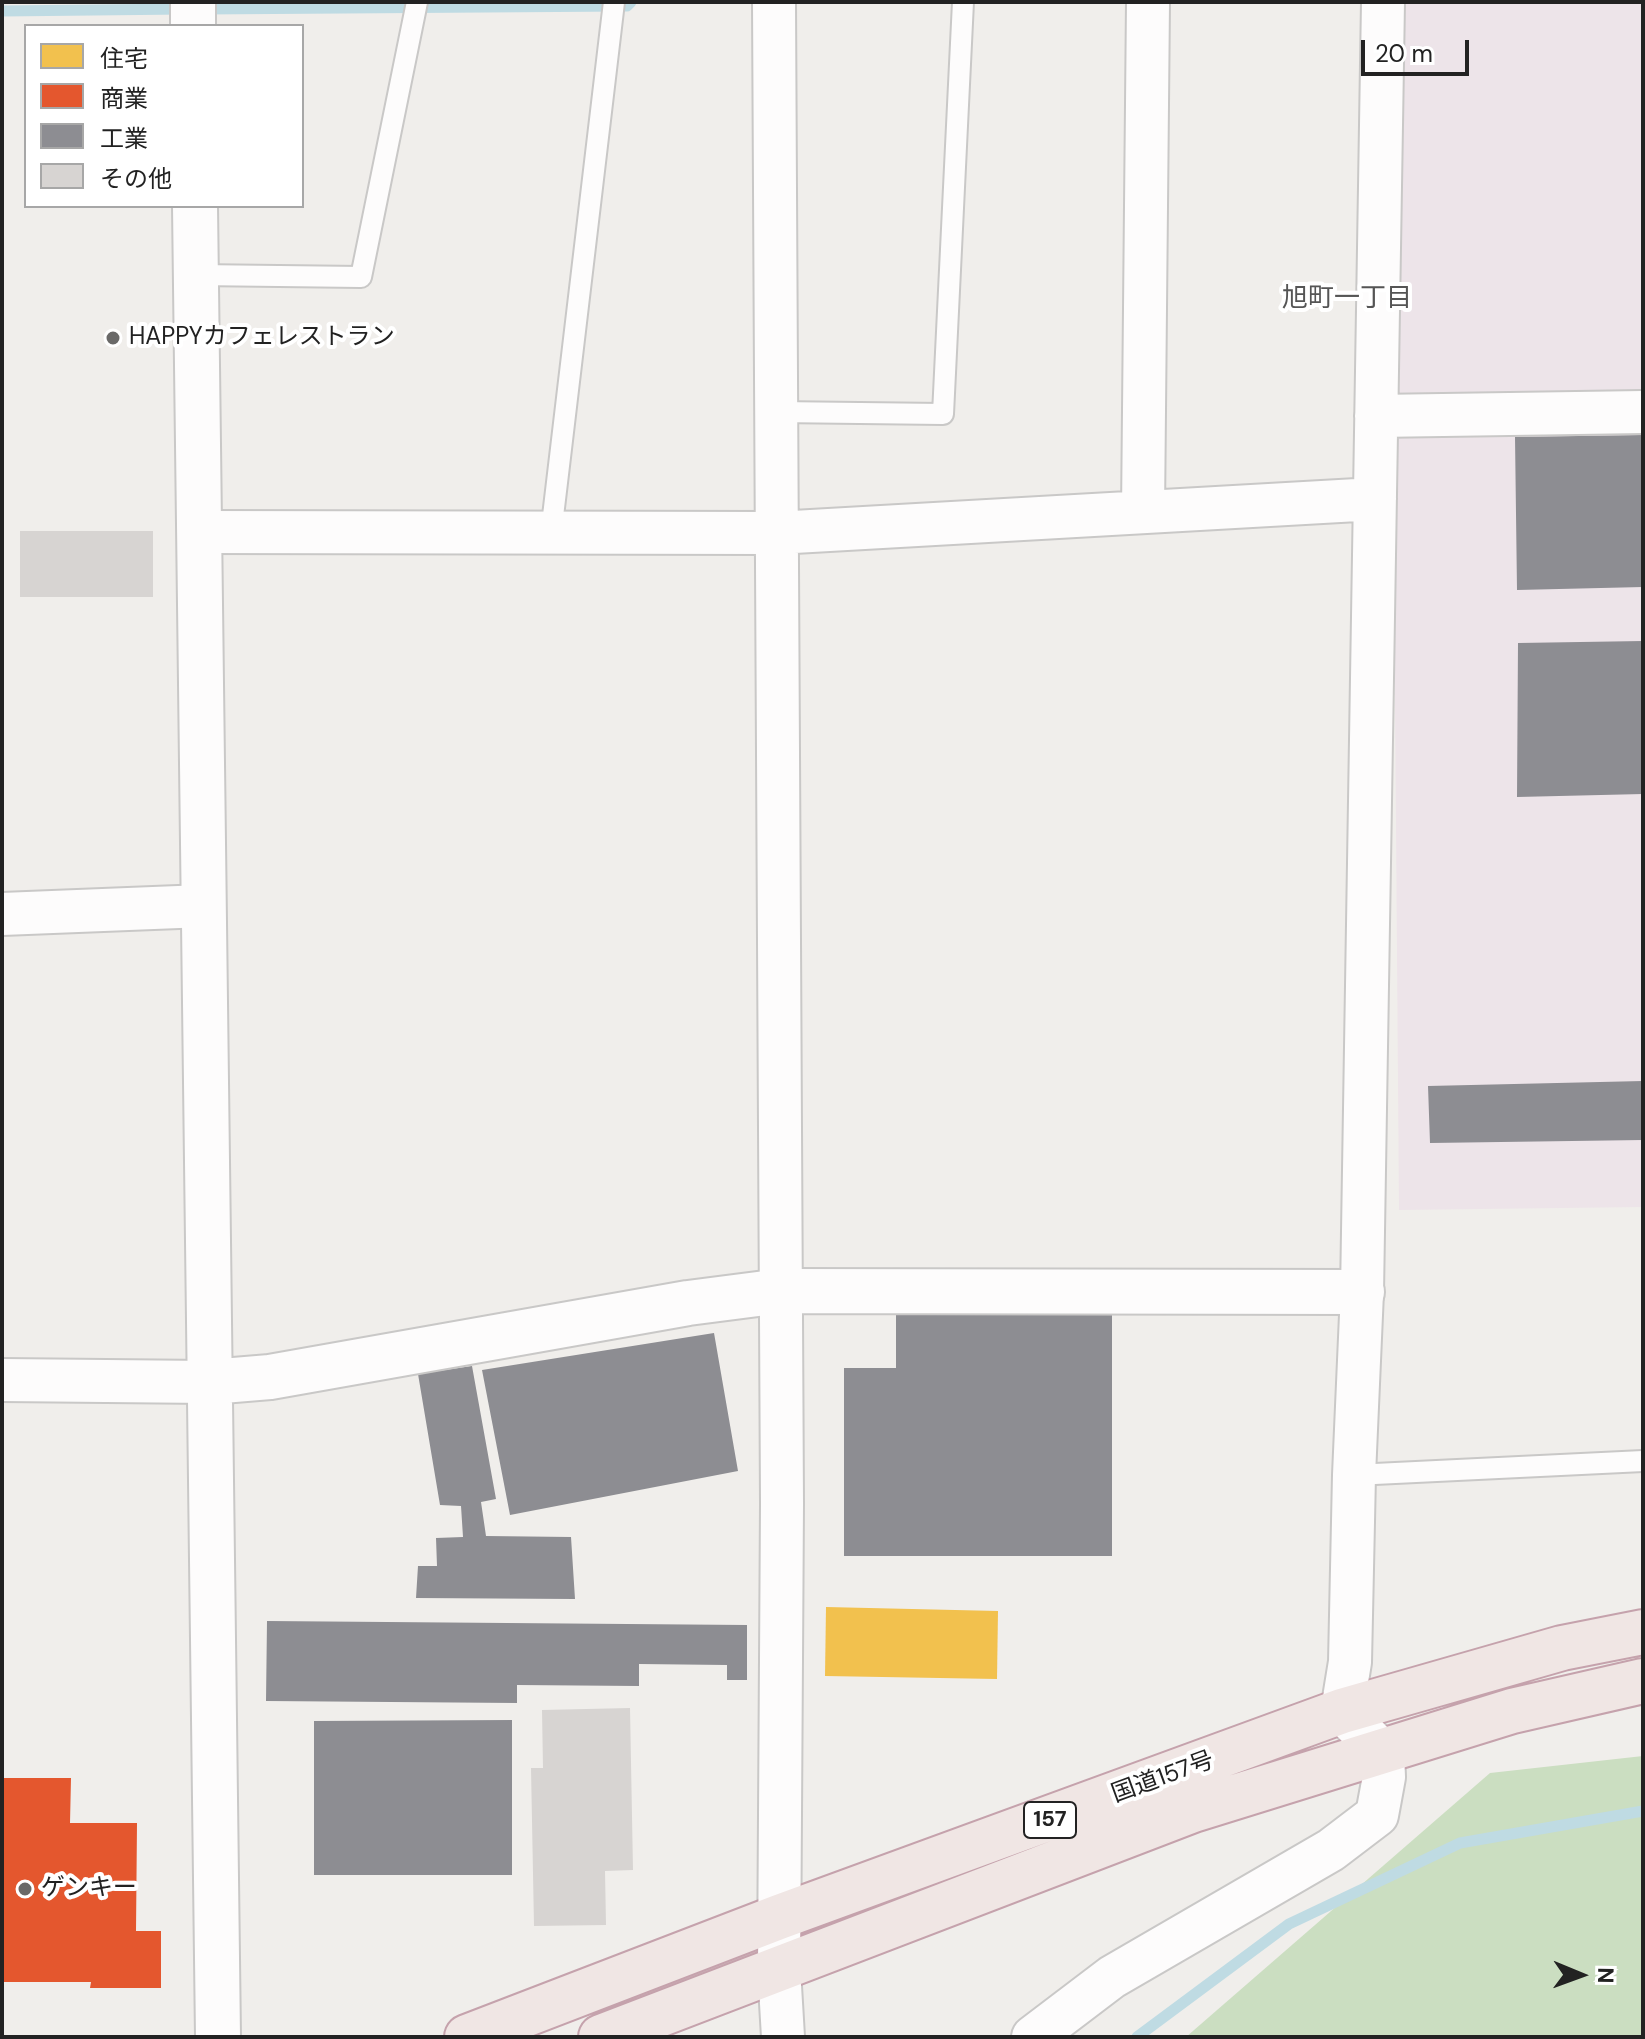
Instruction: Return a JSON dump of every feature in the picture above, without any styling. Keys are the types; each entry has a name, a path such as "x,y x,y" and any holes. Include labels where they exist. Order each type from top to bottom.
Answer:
{"highway":[{"name":"国道157号","path":"467,2037 779,1917 1342,1711 1562,1648 1643,1632"},
{"name":"国道157号","path":"601,2037 1193,1810 1512,1711 1643,1681"}],"street":[{"path":"193,2 193,24"},
{"path":"774,2 782,1520 779,1969 783,2037"},
{"path":"1143,512 1148,2"},
{"path":"1041,2035 1112,1977 1331,1850 1377,1815 1384,1777 1383,1753 1342,1711 1350,1662 1362,1292 1383,2"},
{"path":"195,208 218,2037"},
{"path":"1376,416 1643,412"},
{"path":"199,532 776,533 1375,499"},
{"path":"2,914 204,906"},
{"path":"2,1380 210,1382 270,1377 688,1303 781,1291 1362,1292"}],"lane":[{"path":"196,275 361,277 417,2"},
{"path":"551,533 614,2"},
{"path":"776,412 943,414 963,2"},
{"path":"1354,1475 1643,1461"}],"shaded area":[{"path":"1398,2 1643,2 1643,1207 1399,1210 1393,447"}],"green space":[{"path":"1643,1756 1643,2037 1186,2037 1490,1773"}],"building: 住宅":[{"path":"826,1607 998,1611 997,1679 825,1676"}],"building: 商業":[{"path":"2,1778 71,1778 70,1823 137,1823 136,1931 161,1931 161,1988 90,1988 91,1982 2,1982"}],"building: 工業":[{"path":"1643,435 1643,587 1517,590 1515,437"},
{"path":"1643,641 1643,794 1517,797 1518,643"},
{"path":"1643,1081 1643,1140 1430,1143 1428,1086"},
{"path":"896,1313 1112,1313 1112,1556 844,1556 844,1368 896,1368"},
{"path":"714,1333 738,1471 510,1515 482,1370"},
{"path":"472,1366 496,1499 481,1502 486,1536 571,1537 575,1599 416,1598 418,1566 437,1566 436,1538 463,1537 461,1506 440,1505 418,1374"},
{"path":"267,1621 747,1625 747,1680 727,1680 727,1665 639,1664 639,1686 517,1685 517,1703 266,1701"},
{"path":"512,1720 512,1875 314,1875 314,1721"}],"building: その他":[{"path":"20,531 153,531 153,597 20,597"},
{"path":"630,1708 633,1870 605,1871 606,1925 534,1926 531,1768 543,1768 542,1710"}],"waterway":[{"path":"203,9 627,6 631,2"},
{"path":"2,11 185,9"},
{"path":"1137,2037 1289,1924 1460,1843 1643,1811"}],"place":[{"name":"HAPPYカフェレストラン","path":"113,338"},
{"name":"ゲンキー","path":"25,1889"}],"district":[{"name":"旭町一丁目","path":"1347,299"}]}
